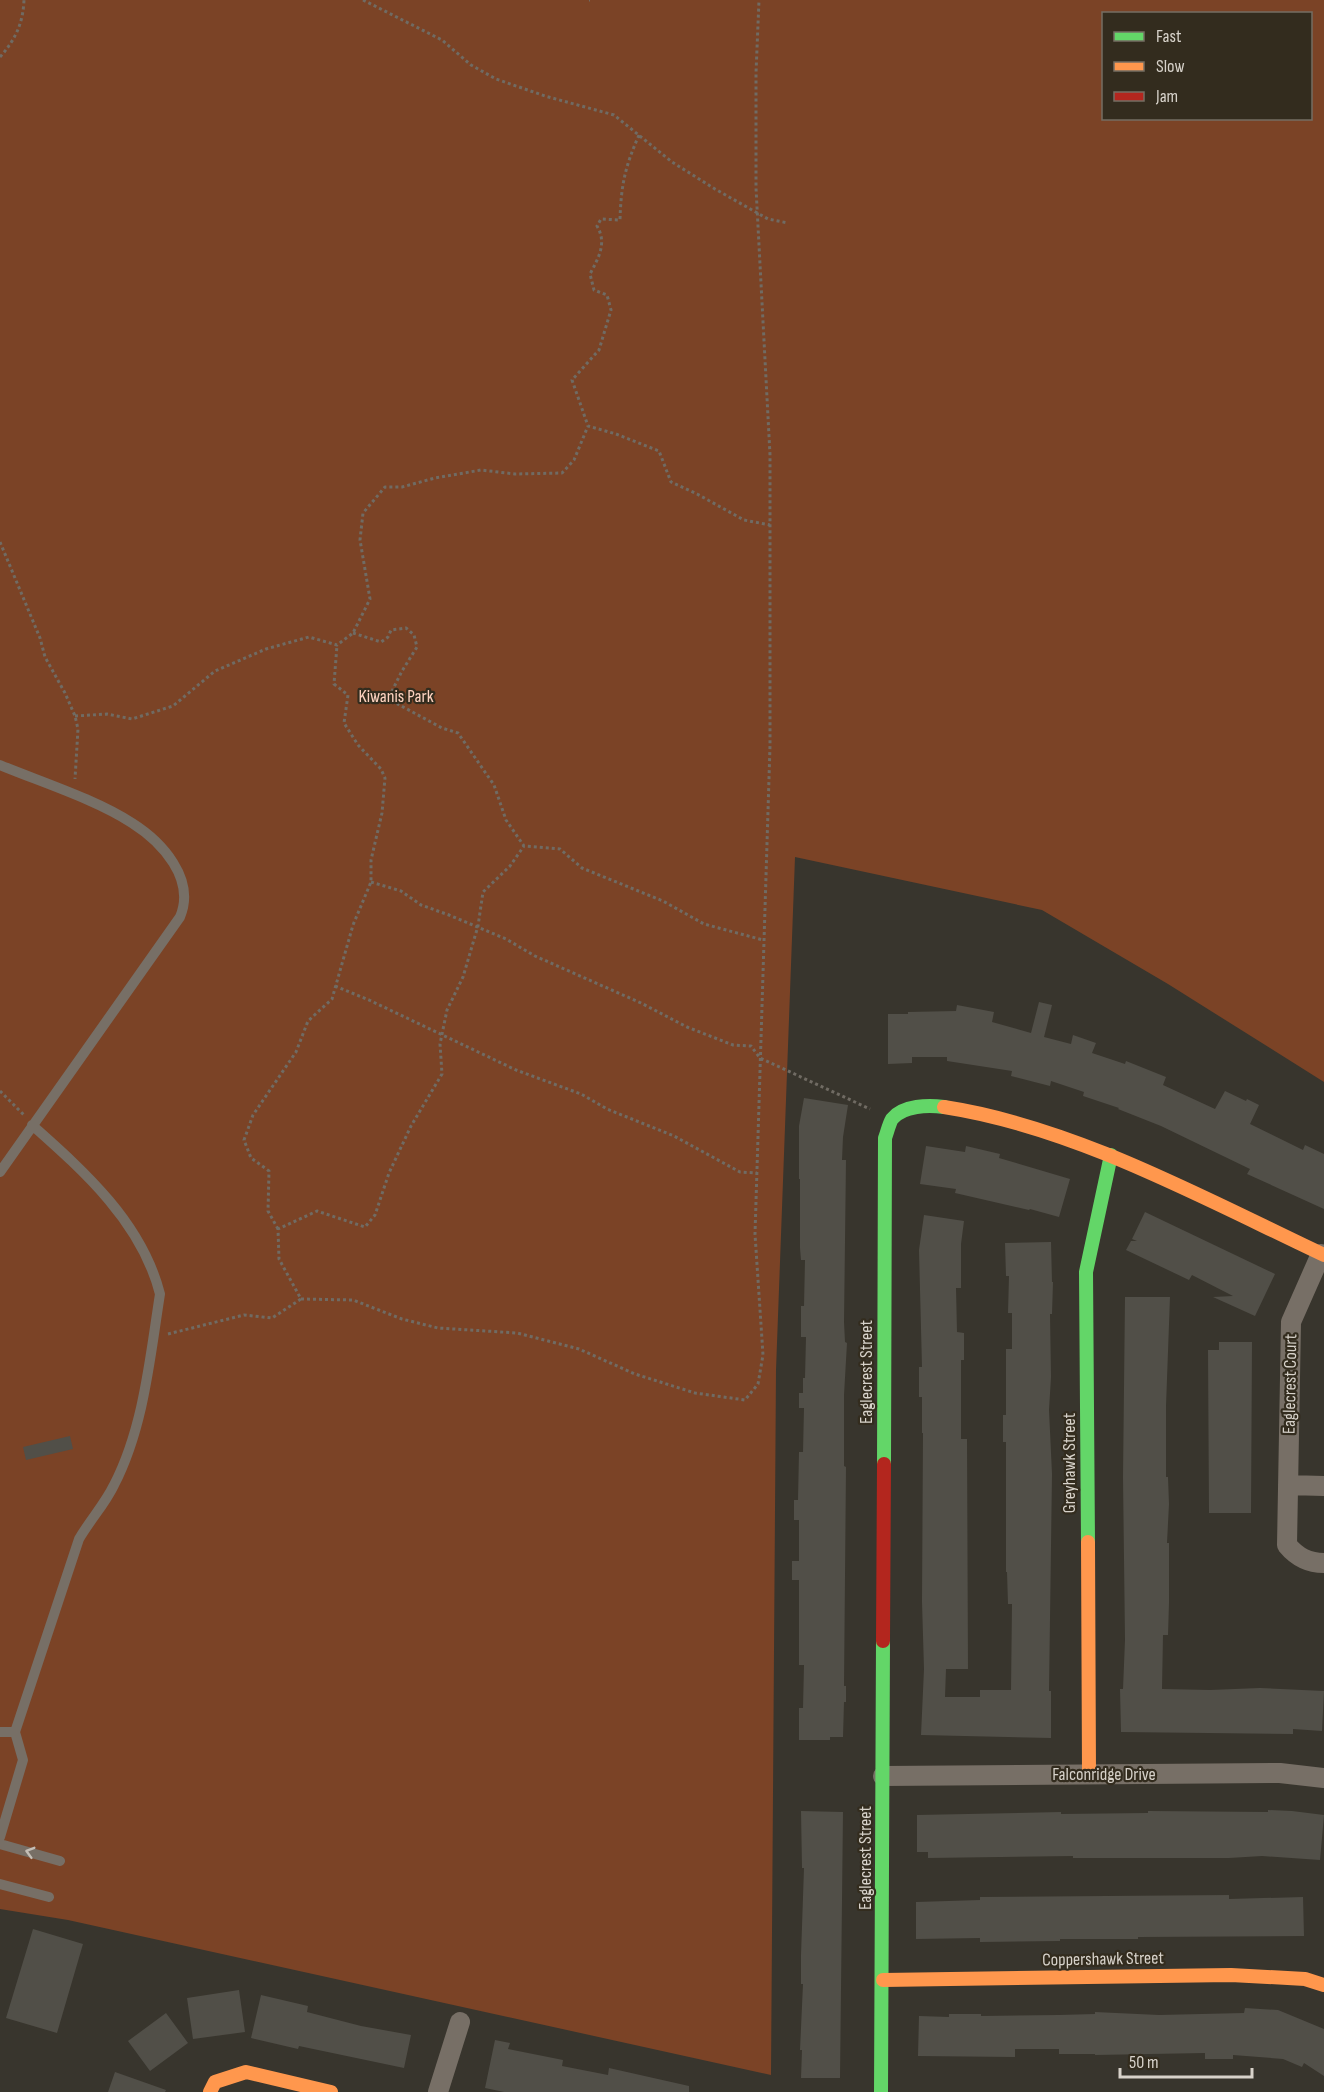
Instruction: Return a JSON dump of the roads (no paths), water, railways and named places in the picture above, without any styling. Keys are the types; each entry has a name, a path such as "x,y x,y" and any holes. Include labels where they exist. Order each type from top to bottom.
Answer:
{"street":[{"name":"Eaglecrest Street","path":"881,2092 885,1138 892,1119 903,1110 928,1105 962,1110 1022,1125 1111,1155 1323,1255"},
{"name":"Greyhawk Street","path":"1089,1774 1086,1272 1111,1155"},
{"name":"Eaglecrest Court","path":"1323,1255 1291,1322 1287,1545 1304,1560 1324,1563"},
{"path":"1288,1485 1324,1486"},
{"name":"Falconridge Drive","path":"883,1776 1280,1773 1324,1778"},
{"name":"Coppershawk Street","path":"883,1980 1231,1975 1305,1979 1324,1984"},
{"path":"438,2092 460,2022"},
{"path":"210,2092 215,2082 246,2072 331,2092"}],"lane":[{"path":"0,765 75,796 133,824 173,862 183,884 184,908 180,917 0,1172"},
{"path":"0,1837 2,1821 23,1760 15,1732 79,1539 115,1484 127,1454 139,1414 160,1294 152,1267 131,1230 109,1200 76,1165 32,1125"},
{"path":"0,1732 15,1732"},
{"path":"0,1844 60,1861"},
{"path":"0,1884 49,1897"}],"park label":[{"name":"Kiwanis Park","path":"396,696"}]}
